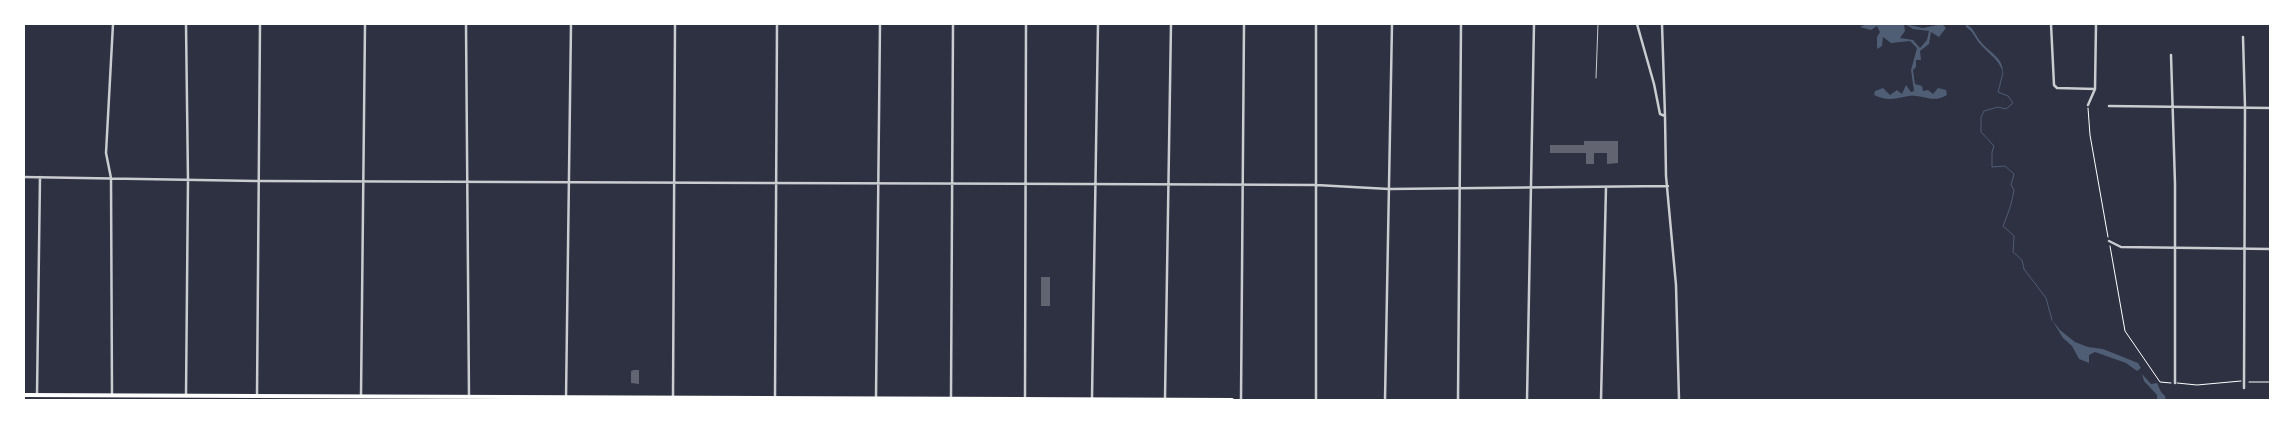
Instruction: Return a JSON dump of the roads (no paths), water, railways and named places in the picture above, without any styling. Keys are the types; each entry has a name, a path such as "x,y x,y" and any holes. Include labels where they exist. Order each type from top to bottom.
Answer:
{"main road":[{"path":"24,395 566,399 951,398 1232,400"}],"street":[{"path":"112,395 111,178 106,153 113,24"},
{"path":"186,24 188,180 186,396"},
{"path":"257,396 260,24"},
{"path":"361,396 365,24"},
{"path":"466,24 469,397"},
{"path":"566,399 571,182 570,24"},
{"path":"673,398 675,24"},
{"path":"774,398 778,184 777,24"},
{"path":"876,398 880,24"},
{"path":"951,398 953,24"},
{"path":"1026,24 1026,399"},
{"path":"1092,399 1097,186 1098,24"},
{"path":"1165,399 1170,185 1171,24"},
{"path":"1241,400 1244,24"},
{"path":"1316,24 1316,400"},
{"path":"1385,400 1392,24"},
{"path":"1458,400 1461,24"},
{"path":"1526,400 1534,24"},
{"path":"1637,24 1654,84 1660,114 1665,116"},
{"path":"1662,24 1665,51 1668,186 1676,285 1678,400"},
{"path":"2051,24 2054,85 2057,88 2095,89"},
{"path":"2088,105 2095,89 2096,24"},
{"path":"2243,37 2245,107 2244,388"},
{"path":"2171,54 2175,248 2174,383"},
{"path":"2108,106 2270,108"},
{"path":"24,177 363,182 952,183 1026,186 1316,185 1389,188 1668,186"},
{"path":"37,395 40,177"},
{"path":"1601,400 1606,187"},
{"path":"2109,241 2121,247 2270,249"}],"lane":[{"path":"1596,78 1598,24"}],"water":[{"path":"1866,24 1904,24 1905,31 1900,38 1913,40 1920,48 1927,40 1929,31 1913,29 1905,24 1923,28 1942,24 1946,28 1939,37 1931,32 1929,44 1920,51 1921,60 1916,60 1916,67 1913,70 1915,84 1922,86 1923,91 1928,90 1933,94 1938,88 1946,90 1947,95 1937,99 1909,96 1888,99 1874,95 1875,91 1883,88 1890,95 1897,90 1902,94 1906,85 1911,92 1914,91 1911,70 1917,48 1910,41 1891,43 1883,37 1882,46 1877,49 1877,37 1880,32 1877,26 1871,30 1860,27"},
{"path":"1966,24 1999,60 2003,68 2003,74 1998,62 1979,43 1966,27"},
{"path":"2052,320 2060,330 2075,342 2088,347 2103,349 2138,363 2141,368 2137,371 2126,363 2095,352 2089,355 2089,363 2079,359 2072,346 2063,338"},
{"path":"2142,374 2151,384 2157,383 2166,400 2157,400 2157,395 2144,381"}],"waterway":[{"path":"2003,73 1998,92 2008,96 2013,103 2006,109 1998,107 1984,111 1981,117 1981,132 1994,146 1992,167 2005,166 2014,174 2011,185 2014,190 2013,195 2003,226 2014,236 2013,252 2022,260 2024,269 2046,298 2052,320"}]}
